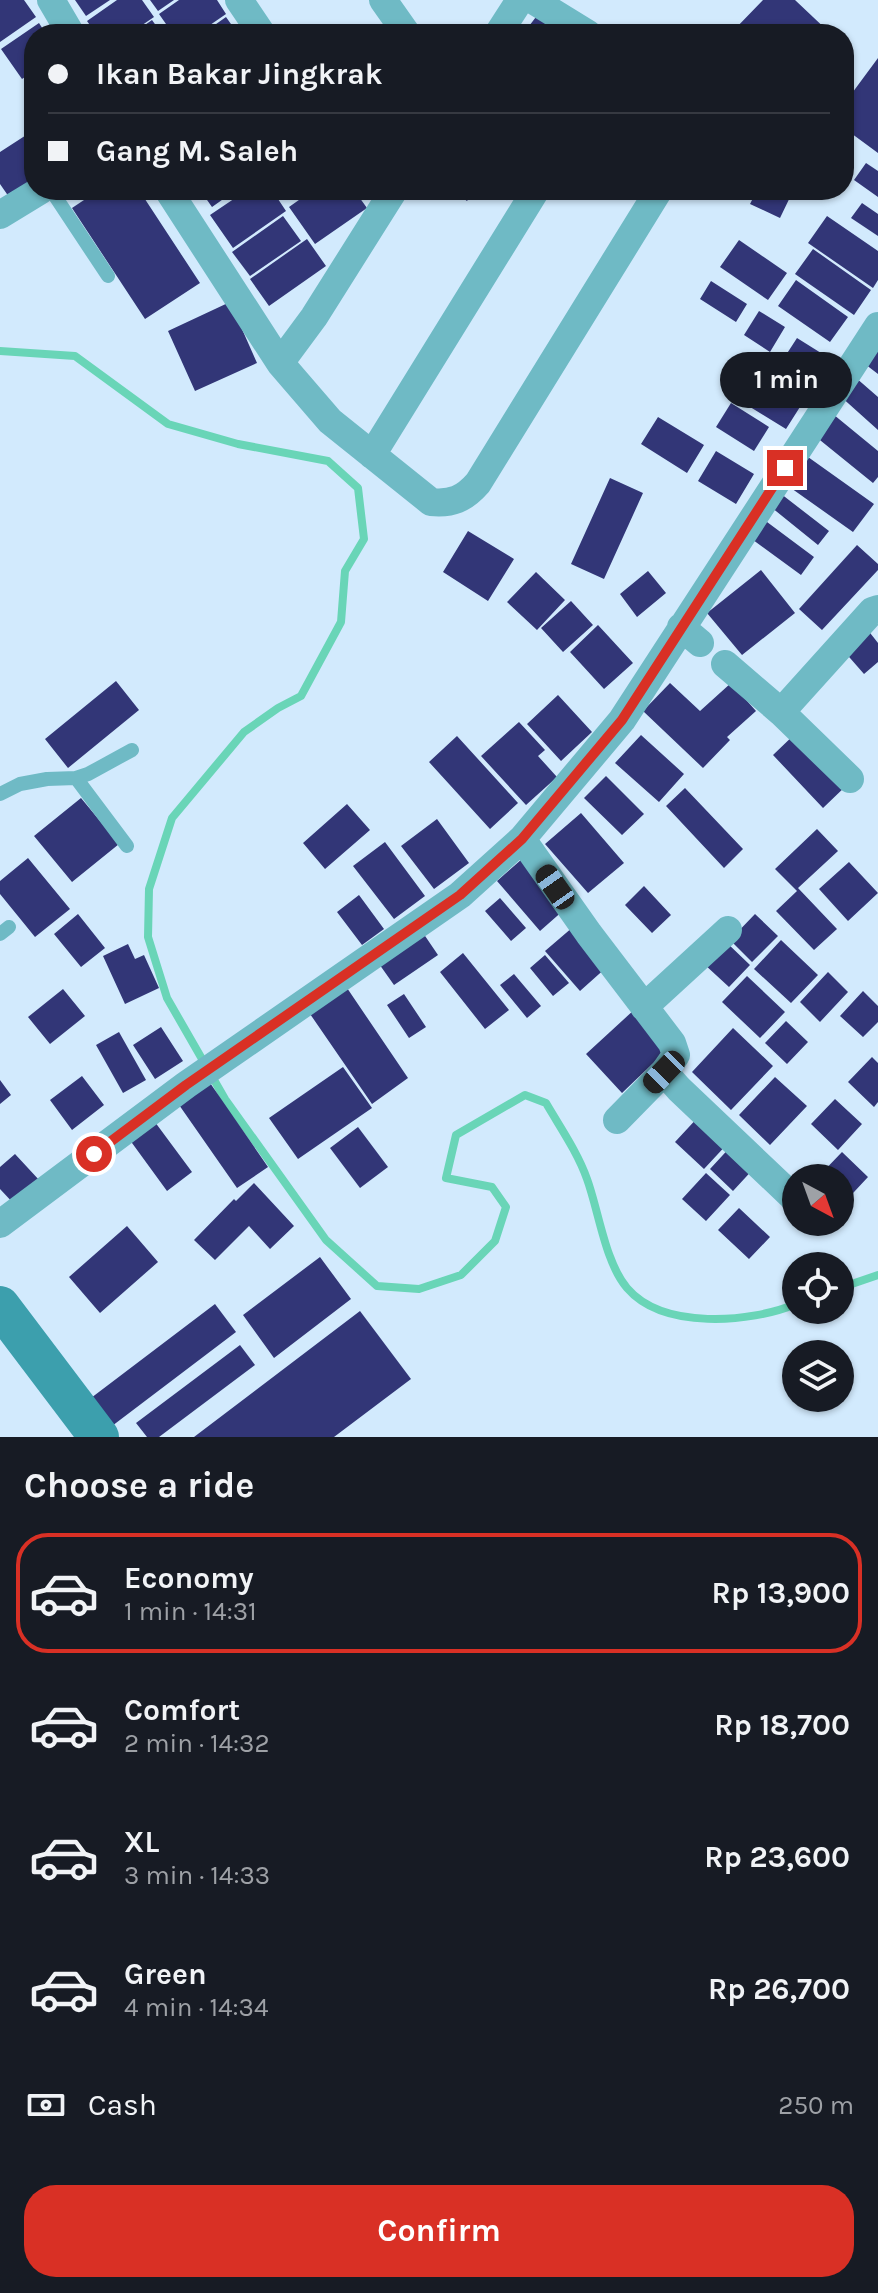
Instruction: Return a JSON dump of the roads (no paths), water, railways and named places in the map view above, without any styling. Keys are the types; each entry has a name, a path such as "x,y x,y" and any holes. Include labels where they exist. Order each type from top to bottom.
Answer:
{"street":[{"path":"51,0 65,24"},
{"path":"239,0 255,24"},
{"path":"383,0 400,24"},
{"path":"504,24 520,0"},
{"path":"533,0 572,24"},
{"path":"0,215 25,200"},
{"path":"174,200 280,363 330,421 431,502 446,504 457,501 478,483 653,200"},
{"path":"280,363 314,317 379,200"},
{"path":"372,455 530,200"},
{"path":"0,1224 186,1085 460,895 522,839 690,635 878,326"},
{"path":"781,712 872,611 878,609"},
{"path":"725,664 781,712 850,779"},
{"path":"522,839 672,1043 676,1055 664,1072 617,1120"},
{"path":"644,1007 728,930"},
{"path":"664,1072 782,1187"},
{"path":"0,1306 99,1437"}],"lane":[{"path":"58,200 108,276"},
{"path":"0,794 20,784 76,778 103,768 132,750"},
{"path":"76,778 127,846"}],"waterway":[{"path":"0,351 75,356 168,424 238,444 328,461 358,488 364,539 345,571 341,622 301,696 244,732 172,818 149,889 148,937 167,998 225,1099 326,1240 377,1286 419,1289 461,1275 495,1241 506,1207 492,1187 446,1178 456,1135 525,1095 546,1103 568,1140 587,1179 613,1265 627,1288 643,1302 684,1317 708,1319 755,1315 782,1308"},
{"path":"854,1283 878,1275"}]}
